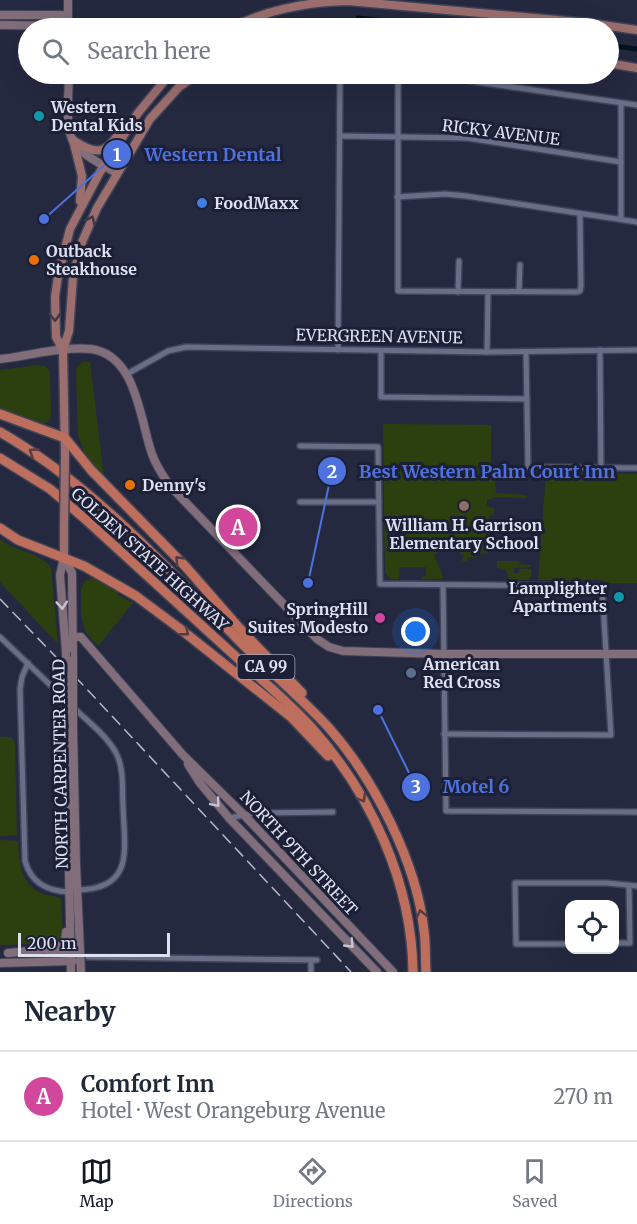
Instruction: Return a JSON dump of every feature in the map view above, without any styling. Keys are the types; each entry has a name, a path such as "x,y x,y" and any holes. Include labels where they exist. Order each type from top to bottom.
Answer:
{"highway":[{"path":"0,414 65,438 91,470 185,566 241,630 293,682 343,745"},
{"name":"GOLDEN STATE HIGHWAY","path":"0,432 34,452 101,503 259,661 314,711 343,745 382,807 406,861 421,912 426,972"},
{"name":"GOLDEN STATE HIGHWAY","path":"0,458 50,489 93,526 310,726 329,747 372,814 395,871 408,921 414,972"},
{"path":"0,528 18,540 64,558 127,591 173,622 291,717 351,779"}],"main road":[{"path":"254,18 296,5 348,1 534,18"},
{"path":"619,27 637,30"},
{"path":"619,65 637,68"},
{"path":"73,140 92,150 107,148 115,141 133,112 161,84"},
{"path":"63,350 69,331 69,305 73,277 82,242 97,208 150,119 160,105 183,84"},
{"path":"76,214 153,93"},
{"path":"63,350 56,338 55,297 66,241 82,190 82,176 73,140"},
{"name":"NORTH CARPENTER ROAD","path":"63,350 64,558"}],"street":[{"path":"0,15 68,15 68,0"},
{"path":"0,25 18,26"},
{"path":"69,84 69,129 73,140 82,152 116,173"},
{"path":"338,350 340,84"},
{"path":"398,84 398,291 580,291 580,214"},
{"path":"491,84 637,105"},
{"path":"621,103 621,219"},
{"name":"RICKY AVENUE","path":"340,136 467,138 621,162"},
{"path":"397,197 456,195 637,222"},
{"path":"458,292 459,261"},
{"path":"519,291 520,265"},
{"path":"488,292 488,352"},
{"name":"EVERGREEN AVENUE","path":"127,374 168,351 186,347 488,352 637,350"},
{"path":"0,359 63,350 92,349 104,353 117,362 134,387 153,456 170,486 317,639 329,647 343,651 443,654 637,654"},
{"path":"381,351 381,397 527,399"},
{"path":"600,351 601,468"},
{"path":"526,352 528,467 637,468"},
{"path":"300,446 378,447 380,584 602,586 611,735 444,734"},
{"path":"300,502 379,502"},
{"name":"NORTH CARPENTER ROAD","path":"64,558 72,573 74,637 71,972"},
{"name":"NORTH CARPENTER ROAD","path":"64,558 60,575 66,652 66,721 73,891 83,957 81,972"},
{"path":"442,585 446,811 637,812"},
{"path":"0,637 28,663 114,750 120,761 123,863 116,876 104,887 73,891 51,890 31,876 25,861 20,689 21,676 28,663"},
{"name":"NORTH 9TH STREET","path":"74,637 81,637 183,755 244,815 393,972"},
{"name":"NORTH 9TH STREET","path":"183,755 200,783 229,818 376,972"},
{"path":"229,818 256,813 333,812"},
{"path":"565,944 516,944 515,883 607,883 637,886"},
{"path":"619,943 630,943 629,886"},
{"path":"4,953 51,949 63,944 66,936 66,903 73,891"},
{"path":"4,953 71,957 314,960 311,972"},
{"path":"0,963 71,957"}],"green space":[{"path":"82,362 90,362 104,477 85,454 78,435 76,372"},
{"path":"45,366 50,372 51,414 50,420 46,423 31,421 0,408 0,370"},
{"name":"William H. Garrison Elementary School","path":"383,424 491,425 491,464 485,464 485,473 496,474 499,478 495,483 496,493 527,495 527,498 492,497 492,499 487,499 487,506 494,508 494,514 489,516 491,533 487,533 488,554 477,553 477,557 468,557 466,561 462,561 464,556 449,545 434,555 444,579 421,579 426,576 426,567 400,567 399,579 390,579 385,572"},
{"path":"546,473 637,474 637,583 609,583 601,580 538,580"},
{"path":"0,539 42,559 51,568 58,644 0,582"},
{"path":"497,561 519,561 520,564 531,565 531,567 514,568 514,573 519,573 519,569 531,569 531,577 529,580 509,579 505,569 497,568"},
{"path":"93,578 133,603 98,646 85,631 81,616 81,588 85,581"},
{"path":"0,737 11,737 15,742 17,835 0,836"},
{"path":"0,840 18,841 20,863 28,882 39,892 61,899 63,934 56,943 0,945"}],"waterway":[{"path":"619,47 637,49"}],"railway":[{"path":"0,599 351,972"}],"place":[{"name":"Western Dental Kids","path":"39,116"},
{"name":"FoodMaxx","path":"202,203"},
{"name":"Western Dental","path":"44,219"},
{"name":"Outback Steakhouse","path":"34,260"},
{"name":"Denny's","path":"130,485"},
{"name":"William H. Garrison Elementary School","path":"464,506"},
{"name":"Comfort Inn","path":"238,527"},
{"name":"Best Western Palm Court Inn","path":"308,583"},
{"name":"Lamplighter Apartments","path":"619,597"},
{"name":"SpringHill Suites Modesto","path":"380,618"},
{"name":"American Red Cross","path":"411,673"},
{"name":"Motel 6","path":"378,710"}]}
